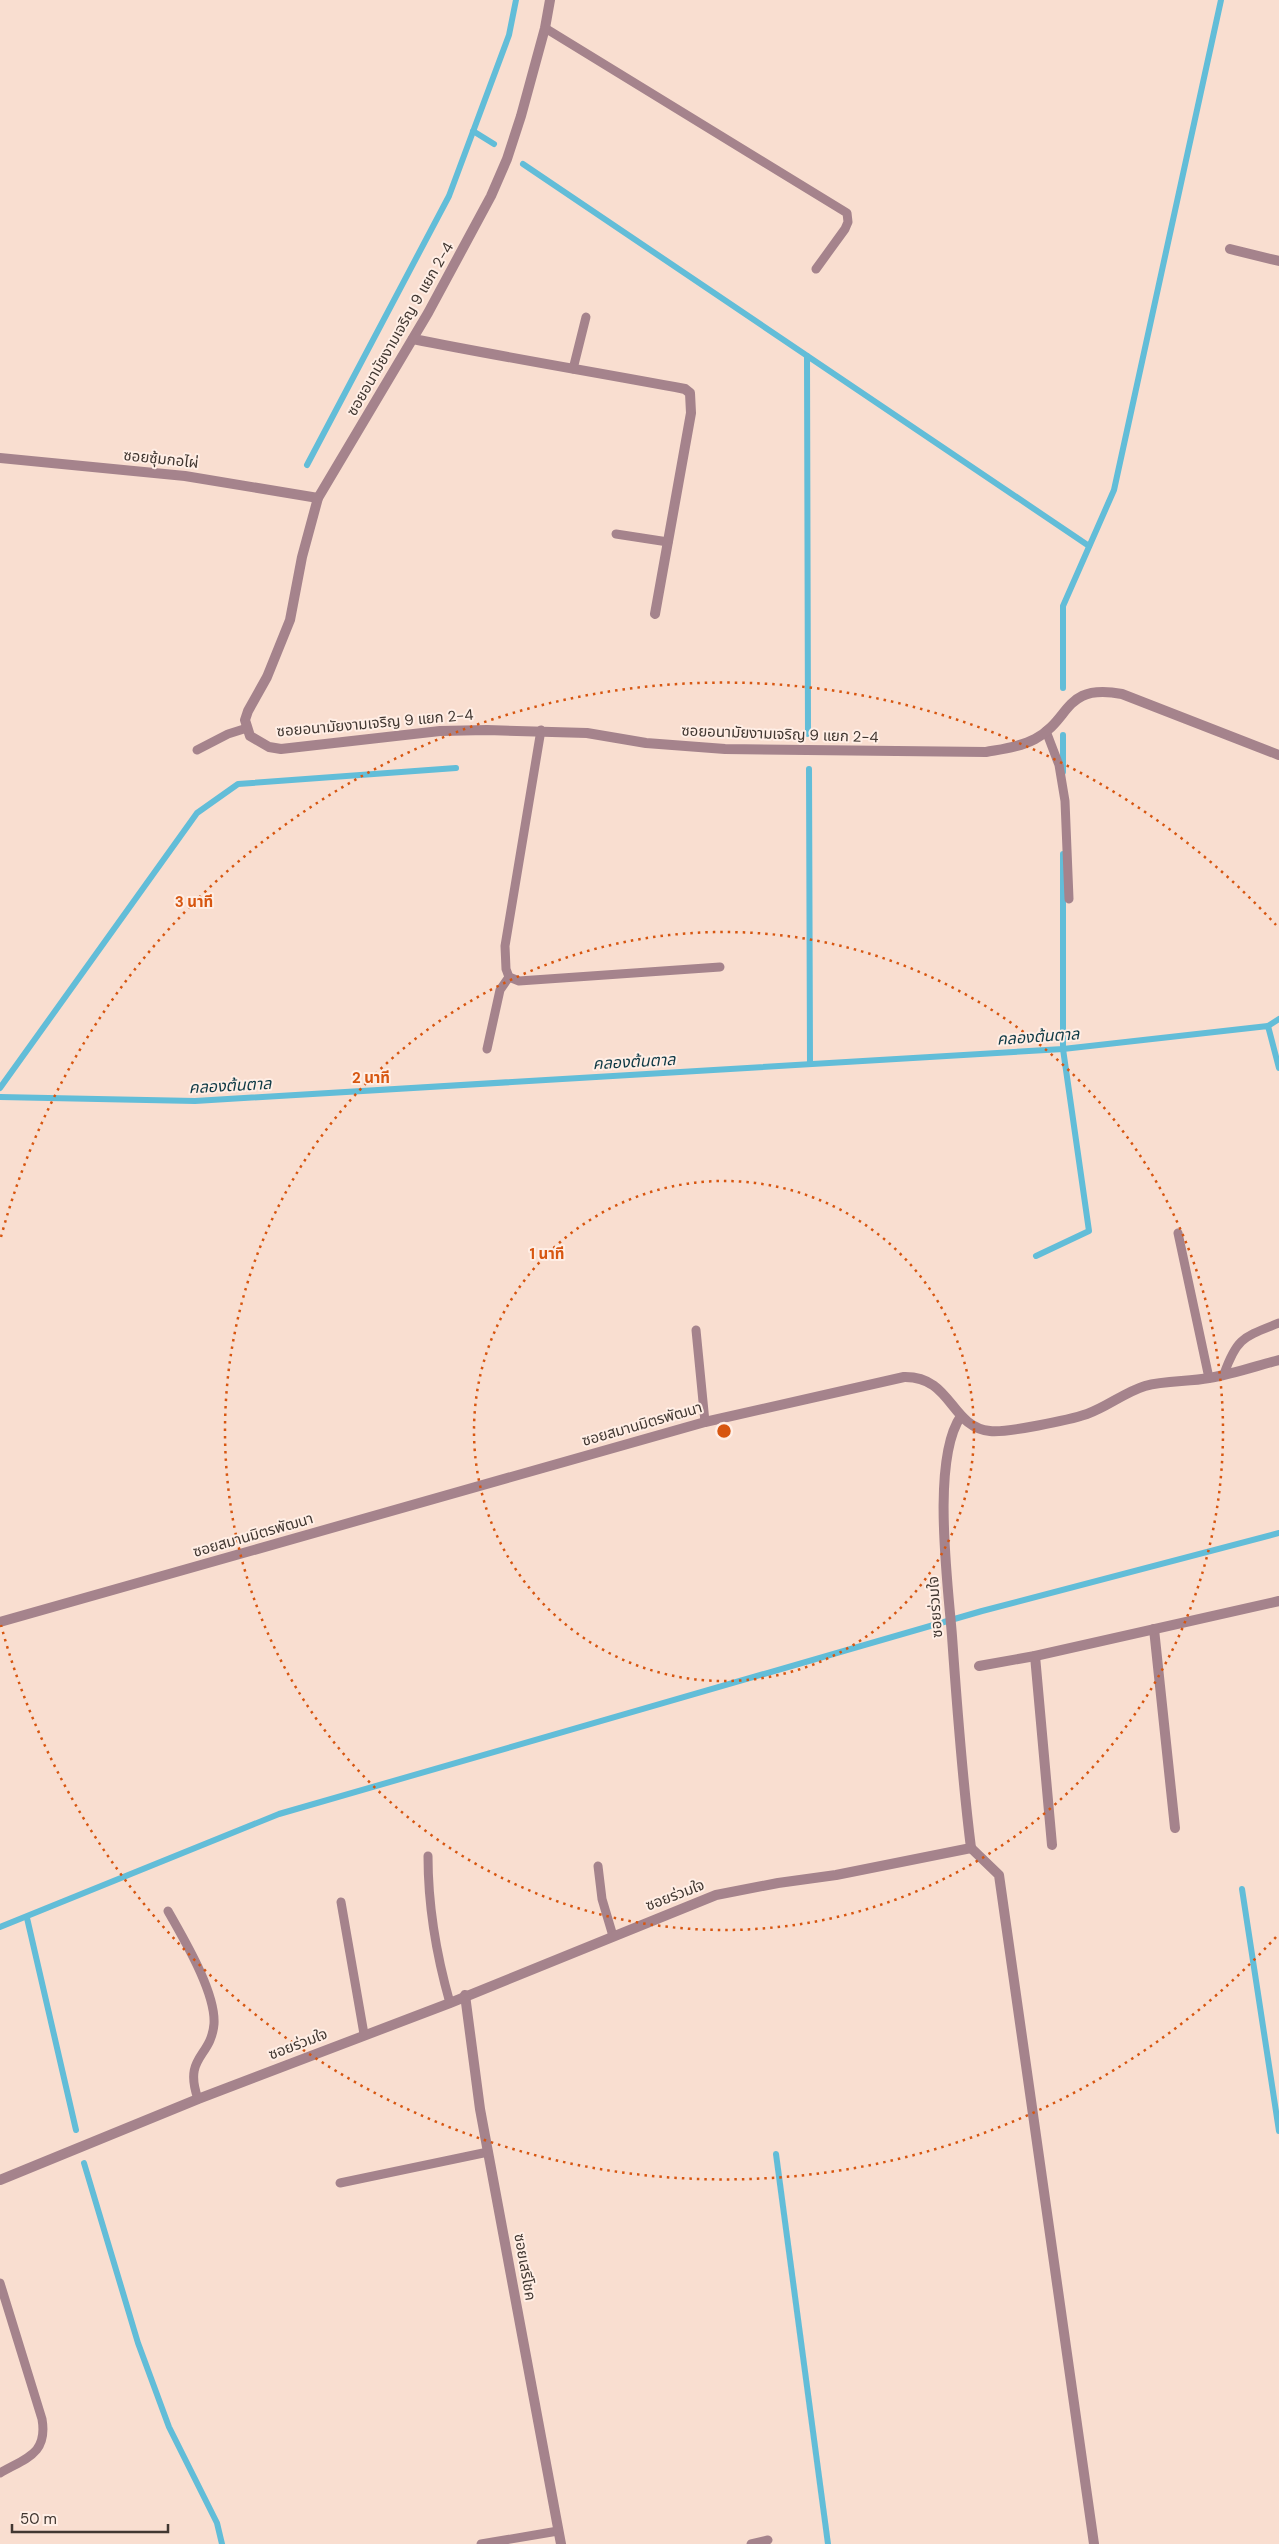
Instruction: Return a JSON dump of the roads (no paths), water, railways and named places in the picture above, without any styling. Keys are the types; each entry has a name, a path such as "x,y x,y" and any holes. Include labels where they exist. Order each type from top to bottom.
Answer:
{"street":[{"name":"ซอยอนามัยงามเจริญ 9 แยก 2-4","path":"550,0 545,28 507,159 491,196 413,339 318,498 302,557 290,620 267,677 245,720 250,736 259,743 281,749 440,731 541,730 587,734 646,743 791,752 986,752 1034,739 1046,731 1071,702 1096,691 1107,691 1122,694 1279,755"},
{"path":"1230,249 1279,261"},
{"path":"413,339 685,389 690,393 691,413 655,614"},
{"name":"ซอยซุ้มกอไผ่","path":"0,458 185,476 318,498"},
{"name":"ซอยสมานมิตรพัฒนา","path":"0,1622 705,1422 904,1377 918,1377 926,1380 949,1400 961,1416 975,1427 992,1431 1032,1426 1087,1414 1145,1386 1209,1378 1279,1360"},
{"name":"ซอยร่วมใจ","path":"0,2180 198,2099 364,2034 450,2003 465,1995 716,1895 970,1848 961,1768 944,1523 946,1468 955,1425 961,1416"},
{"path":"979,1666 1034,1656 1279,1601"},
{"path":"1154,1629 1175,1828"},
{"path":"1034,1656 1052,1845"},
{"path":"970,1848 999,1875 1094,2544"},
{"name":"ซอยเสรีโชค","path":"465,1995 488,2152 560,2544"}],"lane":[{"path":"545,28 847,213 848,222 845,229 816,269"},
{"path":"573,369 586,317"},
{"path":"616,534 668,542"},
{"path":"197,750 228,734 247,728"},
{"path":"541,730 505,946 506,969 509,977 519,981 720,967"},
{"path":"1046,731 1059,765 1065,802 1069,899"},
{"path":"487,1049 500,990 509,977"},
{"path":"1178,1233 1209,1378"},
{"path":"1224,1374 1231,1355 1240,1340 1279,1323"},
{"path":"696,1330 705,1422"},
{"path":"428,1856 432,1926 437,1956 450,2003"},
{"path":"598,1866 602,1899 613,1936"},
{"path":"341,1902 364,2034"},
{"path":"168,1910 190,1950 214,2009 213,2029 192,2072 198,2099"},
{"path":"340,2183 488,2152"},
{"path":"0,2283 42,2419 44,2438 40,2447 32,2455 0,2473"},
{"path":"481,2544 558,2531"},
{"path":"751,2544 768,2540"}],"waterway":[{"path":"307,465 449,196 509,35 516,0"},
{"path":"1063,688 1063,606 1114,490 1221,0"},
{"path":"473,131 494,144"},
{"path":"523,164 1089,546"},
{"path":"807,356 808,734"},
{"path":"1063,735 1063,772"},
{"path":"0,1088 197,813 238,784 456,768"},
{"path":"809,769 810,1064"},
{"path":"1036,1256 1089,1231 1063,1049 1063,854"},
{"name":"คลองต้นตาล","path":"1268,1026 1279,1019"},
{"name":"คลองต้นตาล","path":"0,1097 195,1101 1063,1049 1268,1026 1279,1068"},
{"path":"0,1927 279,1814 982,1611 1279,1533"},
{"path":"1242,1889 1279,2131"},
{"path":"27,1918 76,2130"},
{"path":"776,2154 828,2544"},
{"path":"84,2163 138,2343 169,2427 217,2523 222,2544"}]}
